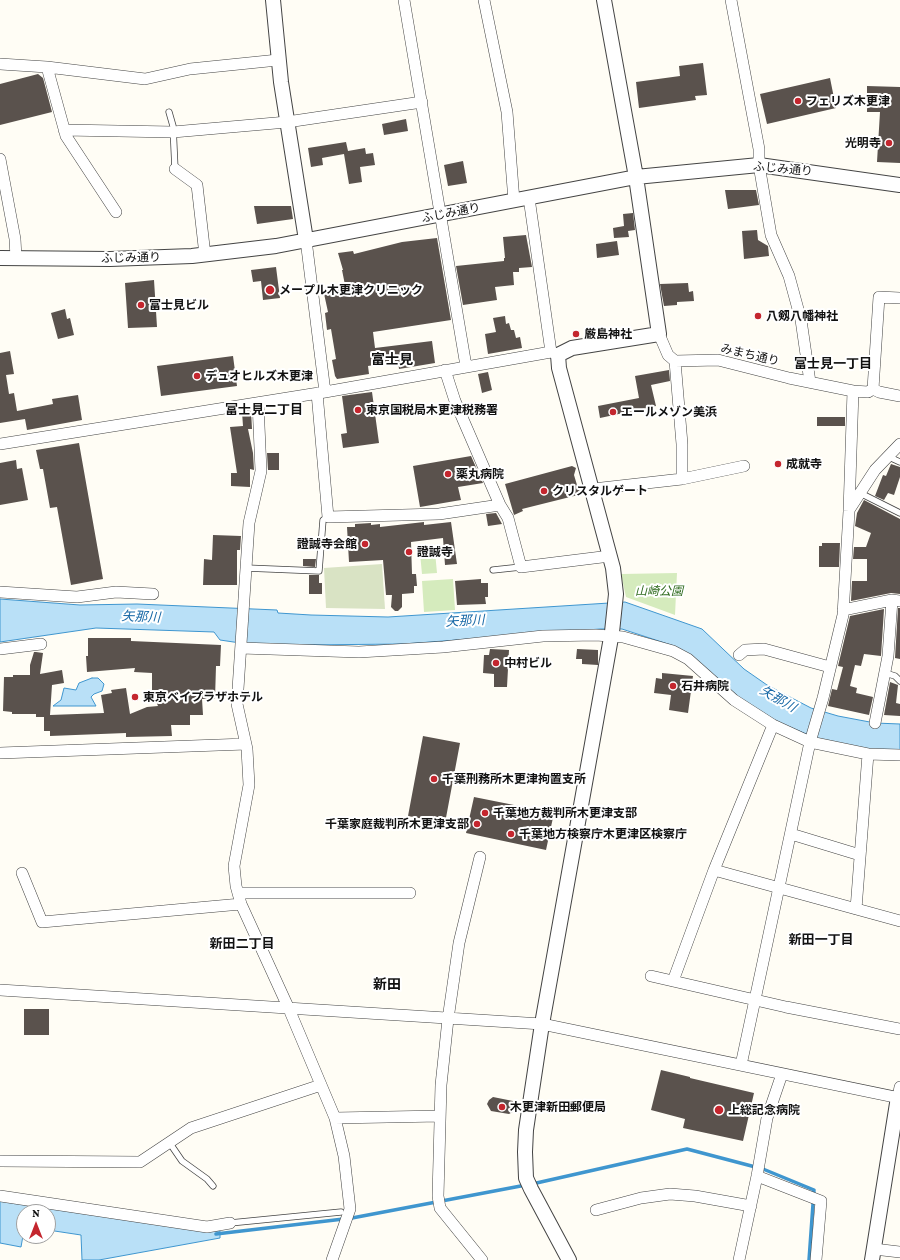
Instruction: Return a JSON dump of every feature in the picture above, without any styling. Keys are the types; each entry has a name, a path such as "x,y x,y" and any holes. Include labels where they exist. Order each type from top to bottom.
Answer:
{"street":[{"path":"273,0 278,60 306,240 321,393 328,517 439,514 500,505"},
{"path":"404,0 466,366"},
{"path":"484,0 507,112 514,201"},
{"path":"604,0 636,177 659,334 668,355 676,361 682,444 682,479"},
{"path":"731,0 759,149 759,165 772,235 789,276 801,320 810,382"},
{"path":"0,64 47,67 145,79 190,69 278,60"},
{"path":"47,67 66,136 116,212"},
{"path":"64,130 174,132 288,122 422,102"},
{"path":"0,159 15,239 16,258"},
{"name":"ふじみ通り","path":"0,258 110,259 206,255 276,246 636,177 759,165 900,185"},
{"path":"175,169 197,185 206,255"},
{"path":"529,198 555,354 593,489 610,556 616,594 612,633 542,1024 526,1130 525,1152 529,1184 569,1260"},
{"path":"900,298 879,297 873,389 879,392 900,396"},
{"path":"0,444 321,393 466,366 555,354 572,348 659,334"},
{"name":"みまち通り","path":"676,361 718,360 853,391 868,392 873,389"},
{"path":"445,370 455,401 500,505 508,518 521,567 610,556"},
{"path":"741,1065 810,742 823,698 843,610 849,511 853,391"},
{"path":"258,403 261,471 249,523 245,604 241,647 238,660 237,704 246,744 249,786 234,866 241,904 289,1009 335,1118 344,1156 345,1210 342,1229 332,1260"},
{"path":"849,511 875,470 900,444"},
{"path":"593,489 682,479 744,466"},
{"path":"0,592 76,597 116,592 153,594"},
{"path":"843,610 896,601 885,673 875,723"},
{"path":"241,647 339,652 393,651 543,636 612,633 673,651 688,659 734,700 773,725 810,742 868,754 900,755"},
{"path":"0,649 41,644"},
{"path":"739,655 745,650 764,649 830,668"},
{"path":"673,981 714,870 773,725"},
{"path":"0,753 246,744"},
{"path":"856,909 868,754"},
{"path":"791,834 860,856"},
{"path":"480,857 459,943 448,1019 441,1085 438,1196 440,1208 482,1260"},
{"path":"714,870 900,921"},
{"path":"22,873 42,922 241,904"},
{"path":"238,893 410,893"},
{"path":"651,976 756,1000 900,1029"},
{"path":"0,990 542,1024 782,1074 899,1094 873,1254 900,1252"},
{"path":"739,1260 757,1176 767,1118 782,1074"},
{"path":"0,1161 140,1162 191,1128 321,1085"},
{"path":"335,1118 440,1116"},
{"path":"757,1176 820,1201 816,1260"},
{"path":"596,1210 641,1198 670,1194 695,1196 751,1206"},
{"path":"0,1196 207,1227 230,1223"}],"lane":[{"path":"169,112 174,132 175,169"},
{"path":"889,457 900,462"},
{"path":"860,494 900,513"},
{"path":"246,568 319,571 323,520 328,517"},
{"path":"494,570 521,567"},
{"path":"885,673 895,676 900,681"},
{"path":"169,1142 182,1161 207,1178 213,1186"},
{"path":"230,1223 345,1210"}],"green space":[{"path":"435,552 437,573 422,574 420,553"},
{"path":"382,564 385,609 326,608 324,568"},
{"name":"山崎公園","path":"677,573 675,615 626,597 621,574"},
{"path":"453,579 455,610 424,612 422,581"}],"water":[{"name":"矢那川","path":"0,599 80,605 137,604 277,610 278,613 311,615 388,617 625,602 702,629 744,669 767,685 811,708 838,716 875,723 900,724 900,751 868,750 818,739 778,722 735,695 692,656 674,646 622,629 600,629 404,644 300,645 247,644 220,640 214,632 96,628 0,642"},
{"path":"92,678 98,678 104,684 102,691 91,697 96,706 53,706 61,700 64,688 76,690 79,683"},
{"path":"0,1201 20,1204 16,1204 16,1244 22,1244 21,1247 0,1243"},
{"path":"56,1209 202,1231 220,1231 220,1238 99,1260 82,1260 81,1235 56,1231"}],"building":[{"path":"703,63 707,95 695,96 696,100 639,108 636,82 680,76 679,66"},
{"path":"38,74 43,78 52,112 0,125 0,84"},
{"name":"フェリズ木更津","path":"830,78 836,108 767,124 760,94"},
{"path":"867,86 900,87 900,163 877,162 880,112 867,112"},
{"path":"406,119 408,131 384,135 382,124"},
{"path":"346,142 348,151 365,148 366,154 373,153 375,165 360,167 362,182 349,184 344,154 322,158 323,165 311,167 308,148"},
{"path":"463,161 467,183 448,186 444,165"},
{"path":"725,190 756,190 759,205 728,209"},
{"path":"254,206 291,206 293,219 257,224"},
{"path":"633,213 635,230 628,231 629,237 614,238 613,228 624,226 623,214"},
{"path":"757,230 758,240 768,246 769,256 744,259 742,231"},
{"path":"526,235 532,267 519,268 519,272 513,272 514,285 495,287 497,300 463,305 456,266 504,261 503,237"},
{"path":"437,238 451,320 373,332 375,348 432,341 435,363 399,369 398,361 368,366 369,374 337,379 332,360 336,359 331,329 327,330 325,313 328,312 323,289 345,285 343,270 338,253 353,251 354,254 402,242"},
{"path":"617,241 619,255 597,258 596,244"},
{"name":"メープル木更津クリニック","path":"276,267 280,298 263,300 261,281 253,282 251,270"},
{"name":"富士見ビル","path":"154,280 157,327 128,328 125,283"},
{"path":"688,283 689,292 693,291 694,301 677,302 677,305 664,306 660,284"},
{"path":"65,309 67,319 70,318 74,335 58,339 51,313"},
{"path":"505,316 506,324 509,323 511,330 514,330 516,338 520,337 522,348 488,354 485,334 496,332 493,318"},
{"path":"10,351 14,374 6,375 9,394 14,393 17,411 53,404 52,399 78,395 82,420 27,430 25,419 0,423 0,353"},
{"name":"デュオヒルズ木更津","path":"233,356 237,386 161,396 157,366"},
{"path":"669,370 670,381 651,385 656,406 600,418 598,406 639,398 635,376"},
{"path":"488,372 492,390 482,393 478,374"},
{"path":"372,392 379,443 343,448 341,434 347,433 342,396"},
{"path":"251,411 252,429 248,429 253,453 254,470 250,469 250,487 231,486 231,473 237,473 230,427 243,426 242,412"},
{"path":"817,417 845,417 845,426 817,426"},
{"path":"79,443 103,579 71,585 57,507 50,508 43,469 40,469 36,450"},
{"path":"267,453 279,453 279,470 268,470"},
{"name":"薬丸病院","path":"471,456 483,483 458,487 461,500 420,507 413,466"},
{"path":"16,460 17,469 22,468 28,500 0,505 0,463"},
{"path":"891,464 900,467 900,477 894,495 888,493 884,500 875,496 883,475 886,476"},
{"name":"クリスタルゲート","path":"572,466 576,468 574,475 577,485 583,491 578,495 522,509 523,511 514,515 505,484"},
{"path":"864,500 900,519 900,594 891,593 851,601 852,581 867,581 867,559 853,559 854,547 866,547 871,533 855,526 857,513"},
{"path":"496,513 502,524 488,526 486,514"},
{"path":"424,522 424,525 451,522 457,564 445,565 443,538 411,542 412,574 416,574 417,586 414,586 414,593 402,594 402,607 398,611 395,611 391,607 392,595 386,595 383,560 349,562 347,527 355,527 355,524 380,524 380,527"},
{"path":"213,535 241,536 240,550 237,550 237,585 203,585 204,559 212,560"},
{"path":"822,543 840,543 839,567 819,567 819,546 822,546"},
{"path":"303,559 316,559 315,567 303,566"},
{"path":"309,575 319,575 319,583 322,583 322,594 309,594"},
{"path":"481,579 481,583 488,583 488,597 485,597 486,604 457,605 455,581"},
{"path":"898,608 900,608 900,659 895,658"},
{"path":"884,609 881,656 864,654 861,666 855,665 850,686 857,688 856,693 873,697 869,715 828,706 832,689 837,690 843,667 838,666 850,616"},
{"path":"88,638 131,638 131,641 221,645 220,666 216,666 215,699 202,699 203,715 190,715 190,725 171,725 172,736 126,737 126,733 50,736 50,731 44,731 44,717 36,717 36,714 12,714 12,712 3,711 4,677 13,677 13,675 30,675 30,665 34,652 43,653 40,674 62,670 64,683 52,685 50,715 104,713 101,695 112,693 111,690 126,688 130,714 147,707 158,706 152,692 152,673 134,672 135,668 87,672 86,656 88,656"},
{"name":"中村ビル","path":"490,649 509,650 507,687 494,687 494,674 483,673 484,655 489,655"},
{"path":"577,649 598,650 598,665 582,664 582,659 576,659"},
{"name":"石井病院","path":"662,673 693,676 688,713 669,710 671,695 654,693 656,678 662,679"},
{"path":"890,682 898,685 896,703 900,704 900,716 884,715"},
{"name":"千葉刑務所木更津拘置支所","path":"423,736 460,743 445,823 408,816"},
{"path":"474,797 554,813 546,850 466,833"},
{"path":"24,1009 49,1009 49,1035 24,1035"},
{"name":"上総記念病院","path":"661,1070 754,1093 743,1141 683,1128 685,1119 651,1110"},
{"path":"493,1097 513,1101 516,1105 516,1110 509,1114 491,1111 487,1104"}],"waterway":[{"path":"532,1184 687,1149 763,1169 814,1190 809,1260"},
{"path":"216,1234 352,1218 526,1185"}],"place":[{"name":"フェリズ木更津","path":"798,101"},
{"name":"光明寺","path":"889,143"},
{"name":"メープル木更津クリニック","path":"270,290"},
{"name":"富士見ビル","path":"141,305"},
{"name":"八剱八幡神社","path":"758,316"},
{"name":"厳島神社","path":"576,334"},
{"name":"デュオヒルズ木更津","path":"197,376"},
{"name":"東京国税局木更津税務署","path":"358,410"},
{"name":"エールメゾン美浜","path":"613,412"},
{"name":"成就寺","path":"778,464"},
{"name":"薬丸病院","path":"448,474"},
{"name":"クリスタルゲート","path":"544,491"},
{"name":"證誠寺会館","path":"365,544"},
{"name":"證誠寺","path":"409,552"},
{"name":"中村ビル","path":"496,663"},
{"name":"石井病院","path":"673,686"},
{"name":"東京ベイプラザホテル","path":"135,697"},
{"name":"千葉刑務所木更津拘置支所","path":"434,779"},
{"name":"千葉地方裁判所木更津支部","path":"485,813"},
{"name":"千葉家庭裁判所木更津支部","path":"477,824"},
{"name":"千葉地方検察庁木更津区検察庁","path":"511,834"},
{"name":"木更津新田郵便局","path":"502,1107"},
{"name":"上総記念病院","path":"719,1110"}],"district":[{"name":"富士見","path":"392,360"},
{"name":"富士見一丁目","path":"833,364"},
{"name":"富士見二丁目","path":"264,410"},
{"name":"新田一丁目","path":"821,940"},
{"name":"新田二丁目","path":"242,944"},
{"name":"新田","path":"387,985"}]}
